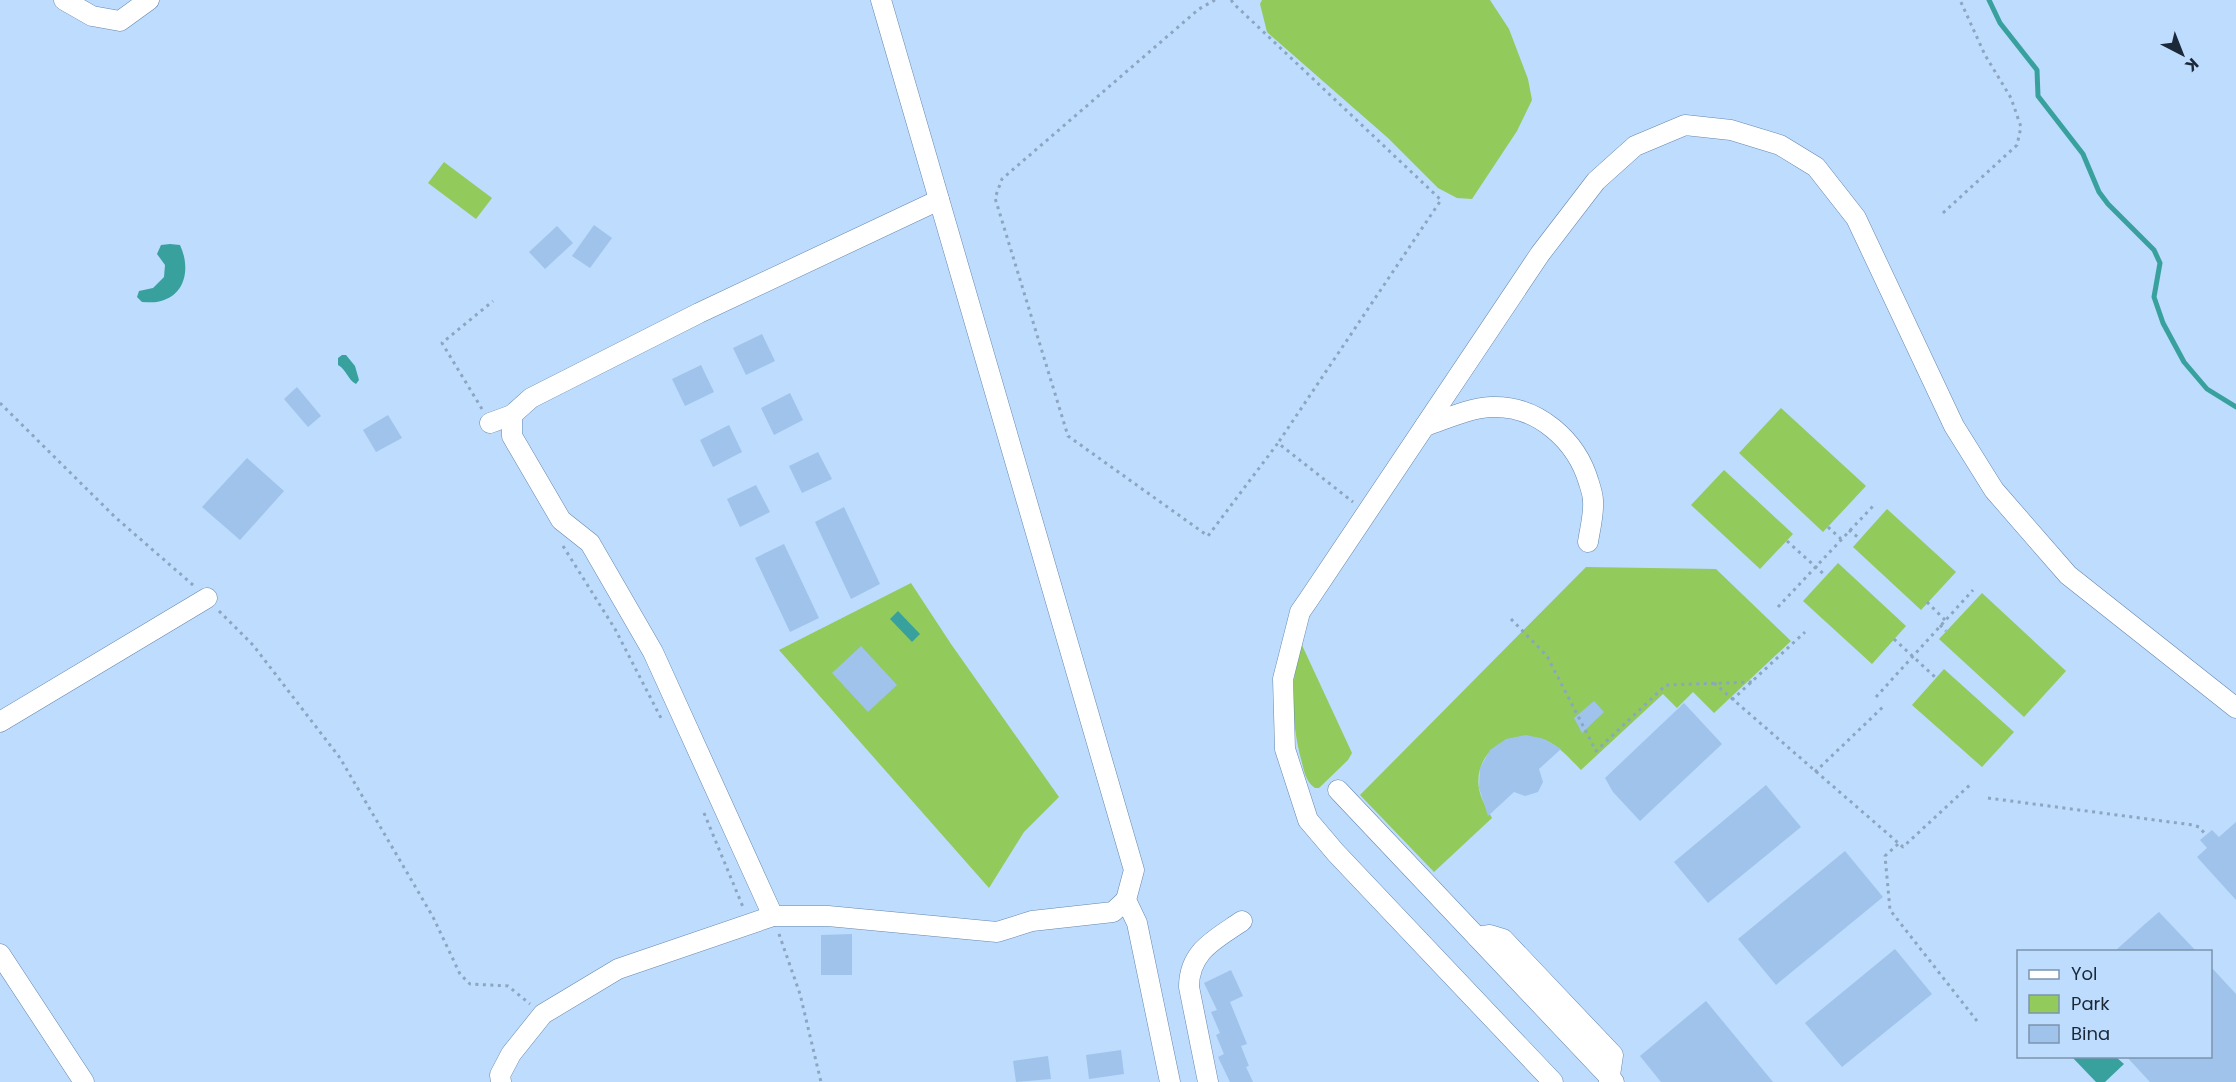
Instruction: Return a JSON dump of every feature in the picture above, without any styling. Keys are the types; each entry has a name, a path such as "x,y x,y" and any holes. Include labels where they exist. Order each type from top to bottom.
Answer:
{"street":[{"path":"64,0 92,16 120,21 148,0"},
{"path":"501,1082 500,1075 511,1054 543,1014 618,969 773,916 828,916 997,932 1032,921 1113,912 1126,900 1134,870 881,0"},
{"path":"1553,1082 1336,853 1308,820 1285,749 1283,679 1300,612 1540,254 1596,181 1635,146 1685,125 1731,130 1780,145 1816,167 1856,218 1954,426 1994,490 2068,575 2236,708"},
{"path":"490,423 512,415 531,398 699,313 939,200"},
{"path":"1425,426 1491,407 1529,414 1550,426 1570,443 1584,465 1594,500 1588,542"},
{"path":"512,415 512,436 561,520 590,543 653,652 773,916"},
{"path":"0,722 207,598"},
{"path":"1338,790 1477,937 1490,935 1503,939 1612,1055 1611,1081"},
{"path":"1126,900 1137,923 1170,1082"},
{"path":"1208,1082 1190,987 1191,967 1202,950 1242,921"},
{"path":"0,954 84,1082"}],"path":[{"path":"1215,0 1199,9 1002,179 995,198 1068,436 1208,536 1278,443 1441,200 1231,0"},
{"path":"1942,213 2017,145 2021,127 2011,98 1984,55 1960,0"},
{"path":"490,423 442,343 493,301"},
{"path":"0,402 115,517 207,598 253,645 340,758 433,917 460,974 470,984 508,986 543,1014"},
{"path":"1278,443 1366,513"},
{"path":"1778,607 1874,505"},
{"path":"1828,527 1841,539"},
{"path":"1849,530 1860,539"},
{"path":"560,540 615,629 663,723"},
{"path":"1787,541 1826,576"},
{"path":"1876,697 1973,590"},
{"path":"1927,602 1945,620"},
{"path":"1511,619 1547,656 1596,751 1666,685 1752,681"},
{"path":"1940,625 1946,631"},
{"path":"1732,700 1805,632"},
{"path":"1894,639 1936,678"},
{"path":"1714,683 1903,848 1972,783"},
{"path":"1815,772 1886,705"},
{"path":"1988,798 2193,825 2199,827 2206,835"},
{"path":"701,807 750,923"},
{"path":"1898,844 1885,856 1890,909 1977,1020"},
{"path":"773,916 800,994 820,1082"}],"green space":[{"path":"1262,0 1490,0 1509,29 1528,79 1532,100 1517,131 1472,199 1457,198 1438,188 1388,138 1267,32 1260,4"},
{"path":"444,162 492,198 476,219 428,183"},
{"path":"1781,408 1866,486 1823,532 1739,453"},
{"path":"1724,470 1793,534 1760,569 1691,505"},
{"path":"1887,509 1956,572 1921,610 1853,547"},
{"path":"1838,563 1906,626 1872,664 1803,601"},
{"path":"1586,567 1716,569 1791,641 1714,713 1693,692 1677,708 1663,694 1581,770 1558,748 1542,739 1517,737 1496,746 1482,764 1479,776 1480,793 1492,818 1434,872 1360,795"},
{"path":"911,583 1059,797 1024,832 989,888 779,650"},
{"path":"1982,593 2066,671 2024,717 1939,639"},
{"path":"1301,643 1352,753 1348,760 1319,788 1315,788 1305,775 1295,730 1293,701 1295,672"},
{"path":"1944,669 2014,732 1982,767 1912,705"}],"shaded area":[{"path":"161,245 180,245 183,253 185,270 181,286 170,297 161,301 142,302 137,297 139,291 153,288 164,277 165,265 157,254"},
{"path":"346,355 355,366 359,380 356,384 338,365 338,358"},
{"path":"898,611 920,634 912,642 890,619"},
{"path":"2073,1058 2117,1058 2124,1064 2105,1082 2096,1082"}],"building":[{"path":"594,225 612,238 590,268 572,256"},
{"path":"557,226 573,243 545,269 529,252"},
{"path":"762,334 775,361 746,375 733,348"},
{"path":"701,365 714,392 685,406 672,379"},
{"path":"297,387 321,416 308,427 284,399"},
{"path":"790,393 803,420 774,435 761,408"},
{"path":"388,415 402,438 376,452 363,430"},
{"path":"729,425 742,452 713,467 700,440"},
{"path":"818,452 832,479 802,493 789,466"},
{"path":"247,458 284,491 240,540 202,507"},
{"path":"756,485 770,512 740,527 727,499"},
{"path":"844,507 880,584 851,599 815,522"},
{"path":"784,544 819,618 790,632 755,558"},
{"path":"861,646 897,685 868,712 832,673"},
{"path":"1594,701 1604,712 1582,733 1574,718"},
{"path":"1684,703 1722,744 1640,821 1613,792 1605,778"},
{"path":"1526,735 1544,739 1561,749 1539,769 1543,782 1538,792 1525,796 1514,792 1488,816 1479,788 1480,768 1490,750 1506,739"},
{"path":"1766,785 1801,827 1708,903 1674,862"},
{"path":"2236,822 2236,900 2197,857 2207,848 2200,840 2212,830 2219,837"},
{"path":"1845,851 1883,897 1776,985 1738,939"},
{"path":"2159,912 2195,950 2116,950"},
{"path":"852,934 852,975 821,975 821,935"},
{"path":"1895,949 1932,994 1842,1067 1805,1023"},
{"path":"2212,968 2236,994 2236,1082 2150,1082 2128,1058 2212,1058"},
{"path":"1231,970 1243,996 1230,1002 1247,1044 1241,1046 1249,1066 1246,1067 1253,1082 1230,1082 1218,1057 1224,1054 1216,1035 1220,1033 1211,1012 1217,1010 1204,983"},
{"path":"1706,1001 1773,1082 1661,1082 1640,1056"},
{"path":"1121,1050 1124,1074 1089,1079 1086,1055"},
{"path":"1048,1056 1051,1079 1016,1082 1013,1061"}],"waterway":[{"path":"1989,0 2000,23 2037,70 2038,96 2083,154 2099,192 2154,250 2160,263 2154,297 2163,323 2184,362 2207,389 2236,407"}]}
